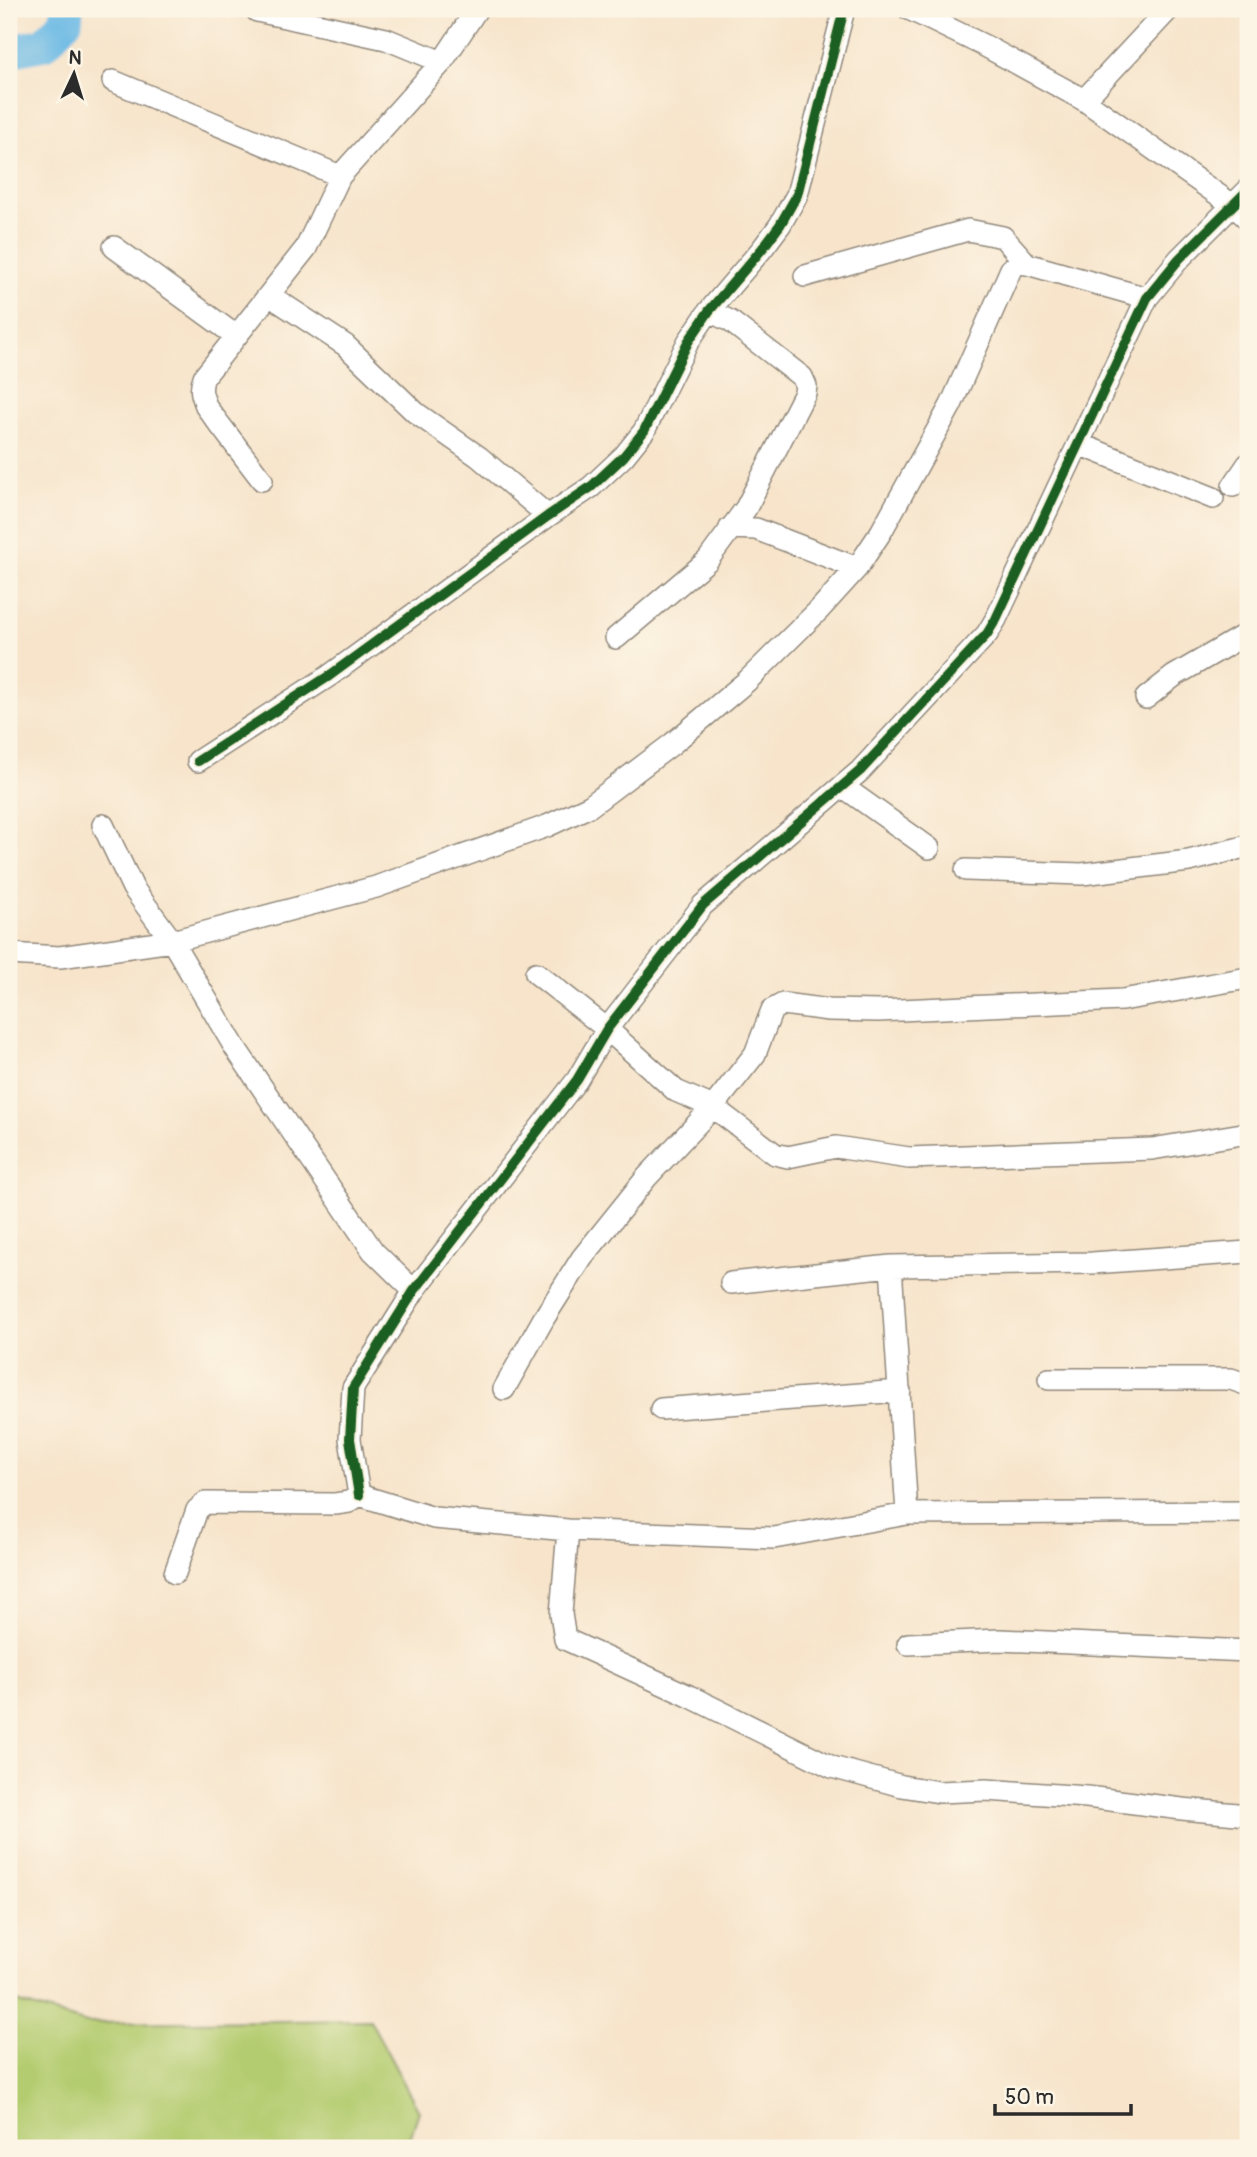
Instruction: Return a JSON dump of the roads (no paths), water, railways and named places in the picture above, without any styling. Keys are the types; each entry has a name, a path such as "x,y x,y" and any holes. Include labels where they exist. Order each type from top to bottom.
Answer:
{"street":[{"path":"262,480 207,408 201,386 204,377 306,248 340,176 442,62 477,9"},
{"path":"198,761 329,676 591,487 624,456 644,431 688,342 709,311 780,225 797,195 844,9"},
{"path":"359,1495 350,1439 353,1388 414,1291 577,1080 607,1029 711,897 860,771 987,634 1147,298 1179,259 1243,205 1084,100 909,9"},
{"path":"1084,100 1169,9"},
{"path":"257,11 386,39 442,62"},
{"path":"113,81 340,176"},
{"path":"805,276 968,230 1003,237 1027,264"},
{"path":"114,247 236,336"},
{"path":"9,954 60,957 172,941 376,887 547,826 590,806 672,744 747,681 857,568 881,532 951,405 1011,269 1018,263 1027,264 1147,298"},
{"path":"269,295 345,345 416,413 479,457 548,516"},
{"path":"616,638 707,561 746,508 805,393 806,386 802,377 730,321 709,311"},
{"path":"1079,444 1213,498"},
{"path":"1233,486 1248,464"},
{"path":"730,528 757,529 857,568"},
{"path":"1146,698 1174,676 1248,633"},
{"path":"842,786 929,848"},
{"path":"103,825 133,888 172,941 234,1046 373,1251 414,1291"},
{"path":"966,870 1082,874 1189,861 1248,846"},
{"path":"536,973 607,1029 676,1091 713,1107 775,1154 789,1157 835,1146 909,1158 1152,1149 1248,1133"},
{"path":"504,1389 582,1258 647,1177 713,1107 755,1054 772,1010 783,1004 829,1010 878,1011 1122,1000 1248,978"},
{"path":"731,1283 891,1266 1092,1263 1248,1252"},
{"path":"891,1266 907,1514"},
{"path":"1049,1380 1231,1379 1248,1385"},
{"path":"661,1409 900,1391"},
{"path":"359,1495 434,1518 568,1530 774,1538 907,1514 1248,1512"},
{"path":"175,1573 197,1510 205,1503 335,1504 349,1502 359,1495"},
{"path":"568,1530 561,1614 565,1639 689,1696 832,1767 902,1786 939,1792 986,1790 1087,1797 1182,1810 1248,1815"},
{"path":"908,1644 1000,1640 1248,1651"}],"waterway":[{"path":"9,51 44,44 66,21 67,9"}]}
